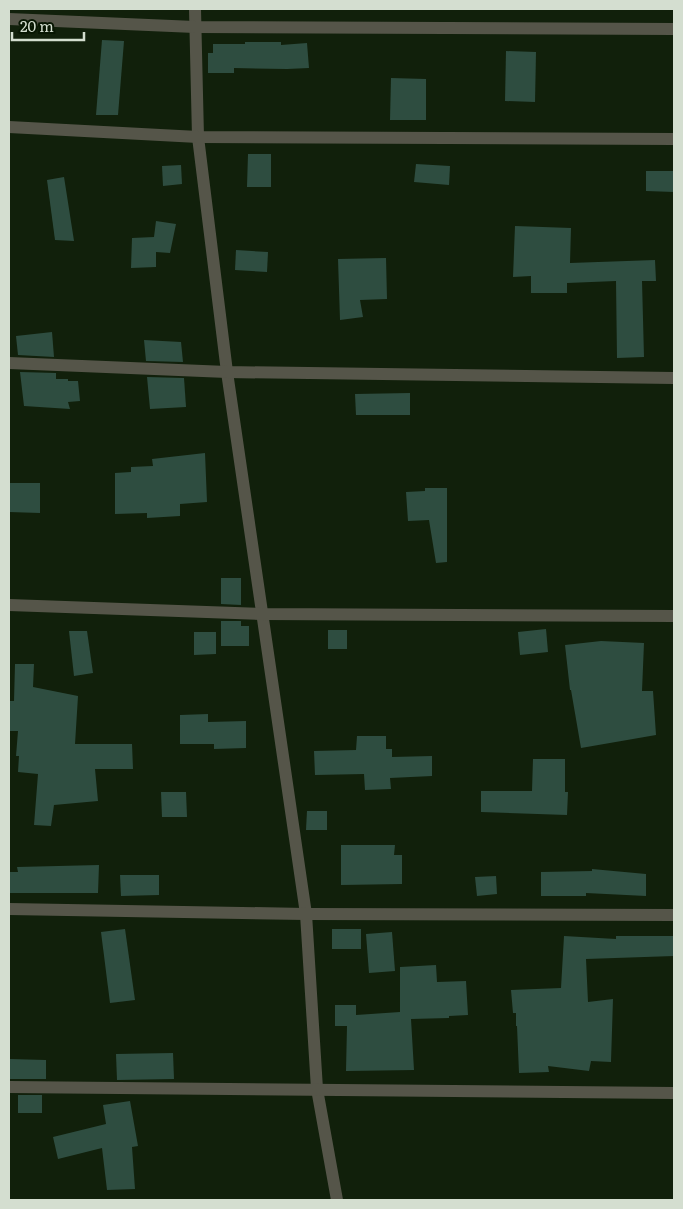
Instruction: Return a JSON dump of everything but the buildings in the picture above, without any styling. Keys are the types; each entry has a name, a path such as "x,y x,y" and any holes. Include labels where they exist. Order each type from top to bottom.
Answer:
{"street":[{"path":"194,9 198,137 227,372 306,914 317,1089 337,1200"},
{"path":"9,19 195,27 674,29"},
{"path":"9,127 198,137 674,139"},
{"path":"9,362 227,372 674,378"},
{"path":"9,604 262,614 674,616"},
{"path":"9,909 306,914 674,915"},
{"path":"9,1087 674,1093"}]}
